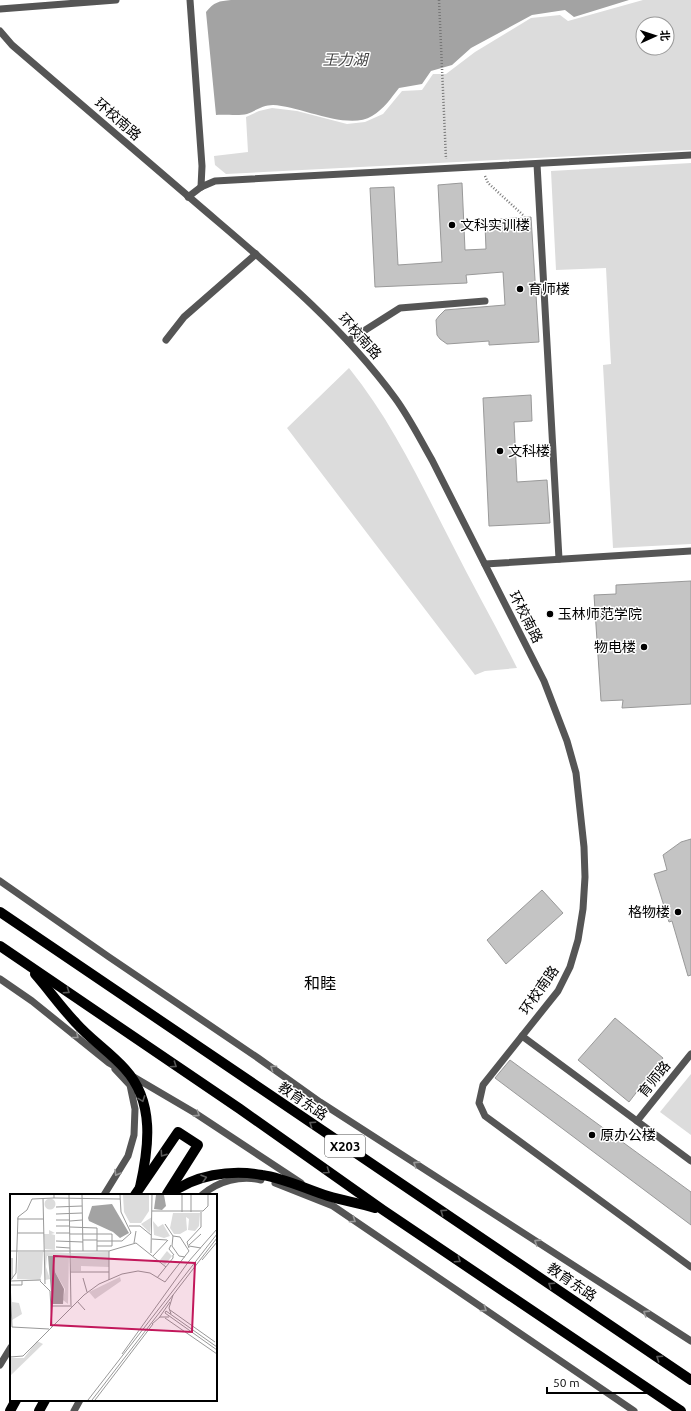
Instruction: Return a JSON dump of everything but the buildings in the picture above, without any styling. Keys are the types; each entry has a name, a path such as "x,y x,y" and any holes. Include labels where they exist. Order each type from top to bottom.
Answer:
{"main road":[{"name":"教育东路","path":"0,912 691,1380"},
{"name":"X203","path":"0,946 233,1105 383,1210 682,1411"},
{"path":"27,964 76,1023 126,1070 139,1089 146,1108 148,1135 146,1162 138,1191"},
{"path":"138,1191 178,1132 198,1145 167,1194"},
{"path":"171,1194 189,1182 212,1175 237,1173 262,1175 383,1210"},
{"path":"10,1411 15,1401"},
{"path":"38,1411 44,1401"}],"lane":[{"path":"0,9 116,0"},
{"path":"190,0 202,166 201,187"},
{"name":"环校南路","path":"0,31 12,44 256,254 320,313 348,341 396,398 415,429 544,681 567,741 576,773 584,846 585,877 582,908 578,940 570,967 558,991 482,1085 479,1103 485,1116 691,1267"},
{"path":"188,197 201,187 215,181 691,155"},
{"path":"537,164 559,559"},
{"path":"166,340 184,317 256,254"},
{"path":"348,341 400,308 485,301"},
{"path":"485,564 691,551"},
{"path":"0,881 320,1102 691,1341"},
{"path":"0,979 32,1001 109,1063 130,1085 135,1109 134,1135 128,1156 105,1194"},
{"path":"522,1036 691,1161"},
{"name":"育师路","path":"637,1121 691,1054"},
{"path":"109,1063 195,1113 311,1190 634,1411"},
{"path":"203,1194 210,1188 229,1180 257,1179 278,1183 333,1206"},
{"path":"0,1366 10,1349"},
{"path":"74,1411 79,1401"}],"path":[{"path":"439,0 446,168"},
{"path":"481,167 488,182 523,215 541,241"}],"shaded area":[{"path":"643,0 691,0 691,150 226,174 215,165 214,156 248,152 246,117 259,111 272,108 297,111 347,124 365,122 383,114 402,91 422,90 433,74 446,74 475,52 531,18 560,15 568,21"},
{"path":"691,163 691,544 613,548 603,365 611,364 606,268 556,270 551,171"},
{"path":"349,368 379,409 405,453 517,668 485,671 475,675 287,428"},
{"path":"691,1074 691,1135 660,1112"}],"water":[{"name":"王力湖","path":"231,0 629,0 574,17 565,10 532,15 471,48 452,65 431,71 422,84 399,88 384,107 372,116 362,120 350,121 284,106 273,105 262,107 247,114 216,115 206,12 217,3"}],"place":[{"name":"文科实训楼","path":"452,225"},
{"name":"育师楼","path":"520,289"},
{"name":"文科楼","path":"500,451"},
{"name":"玉林师范学院","path":"550,614"},
{"name":"物电楼","path":"644,647"},
{"name":"格物楼","path":"678,912"},
{"name":"原办公楼","path":"592,1135"}],"district":[{"name":"和睦","path":"320,983"}]}
